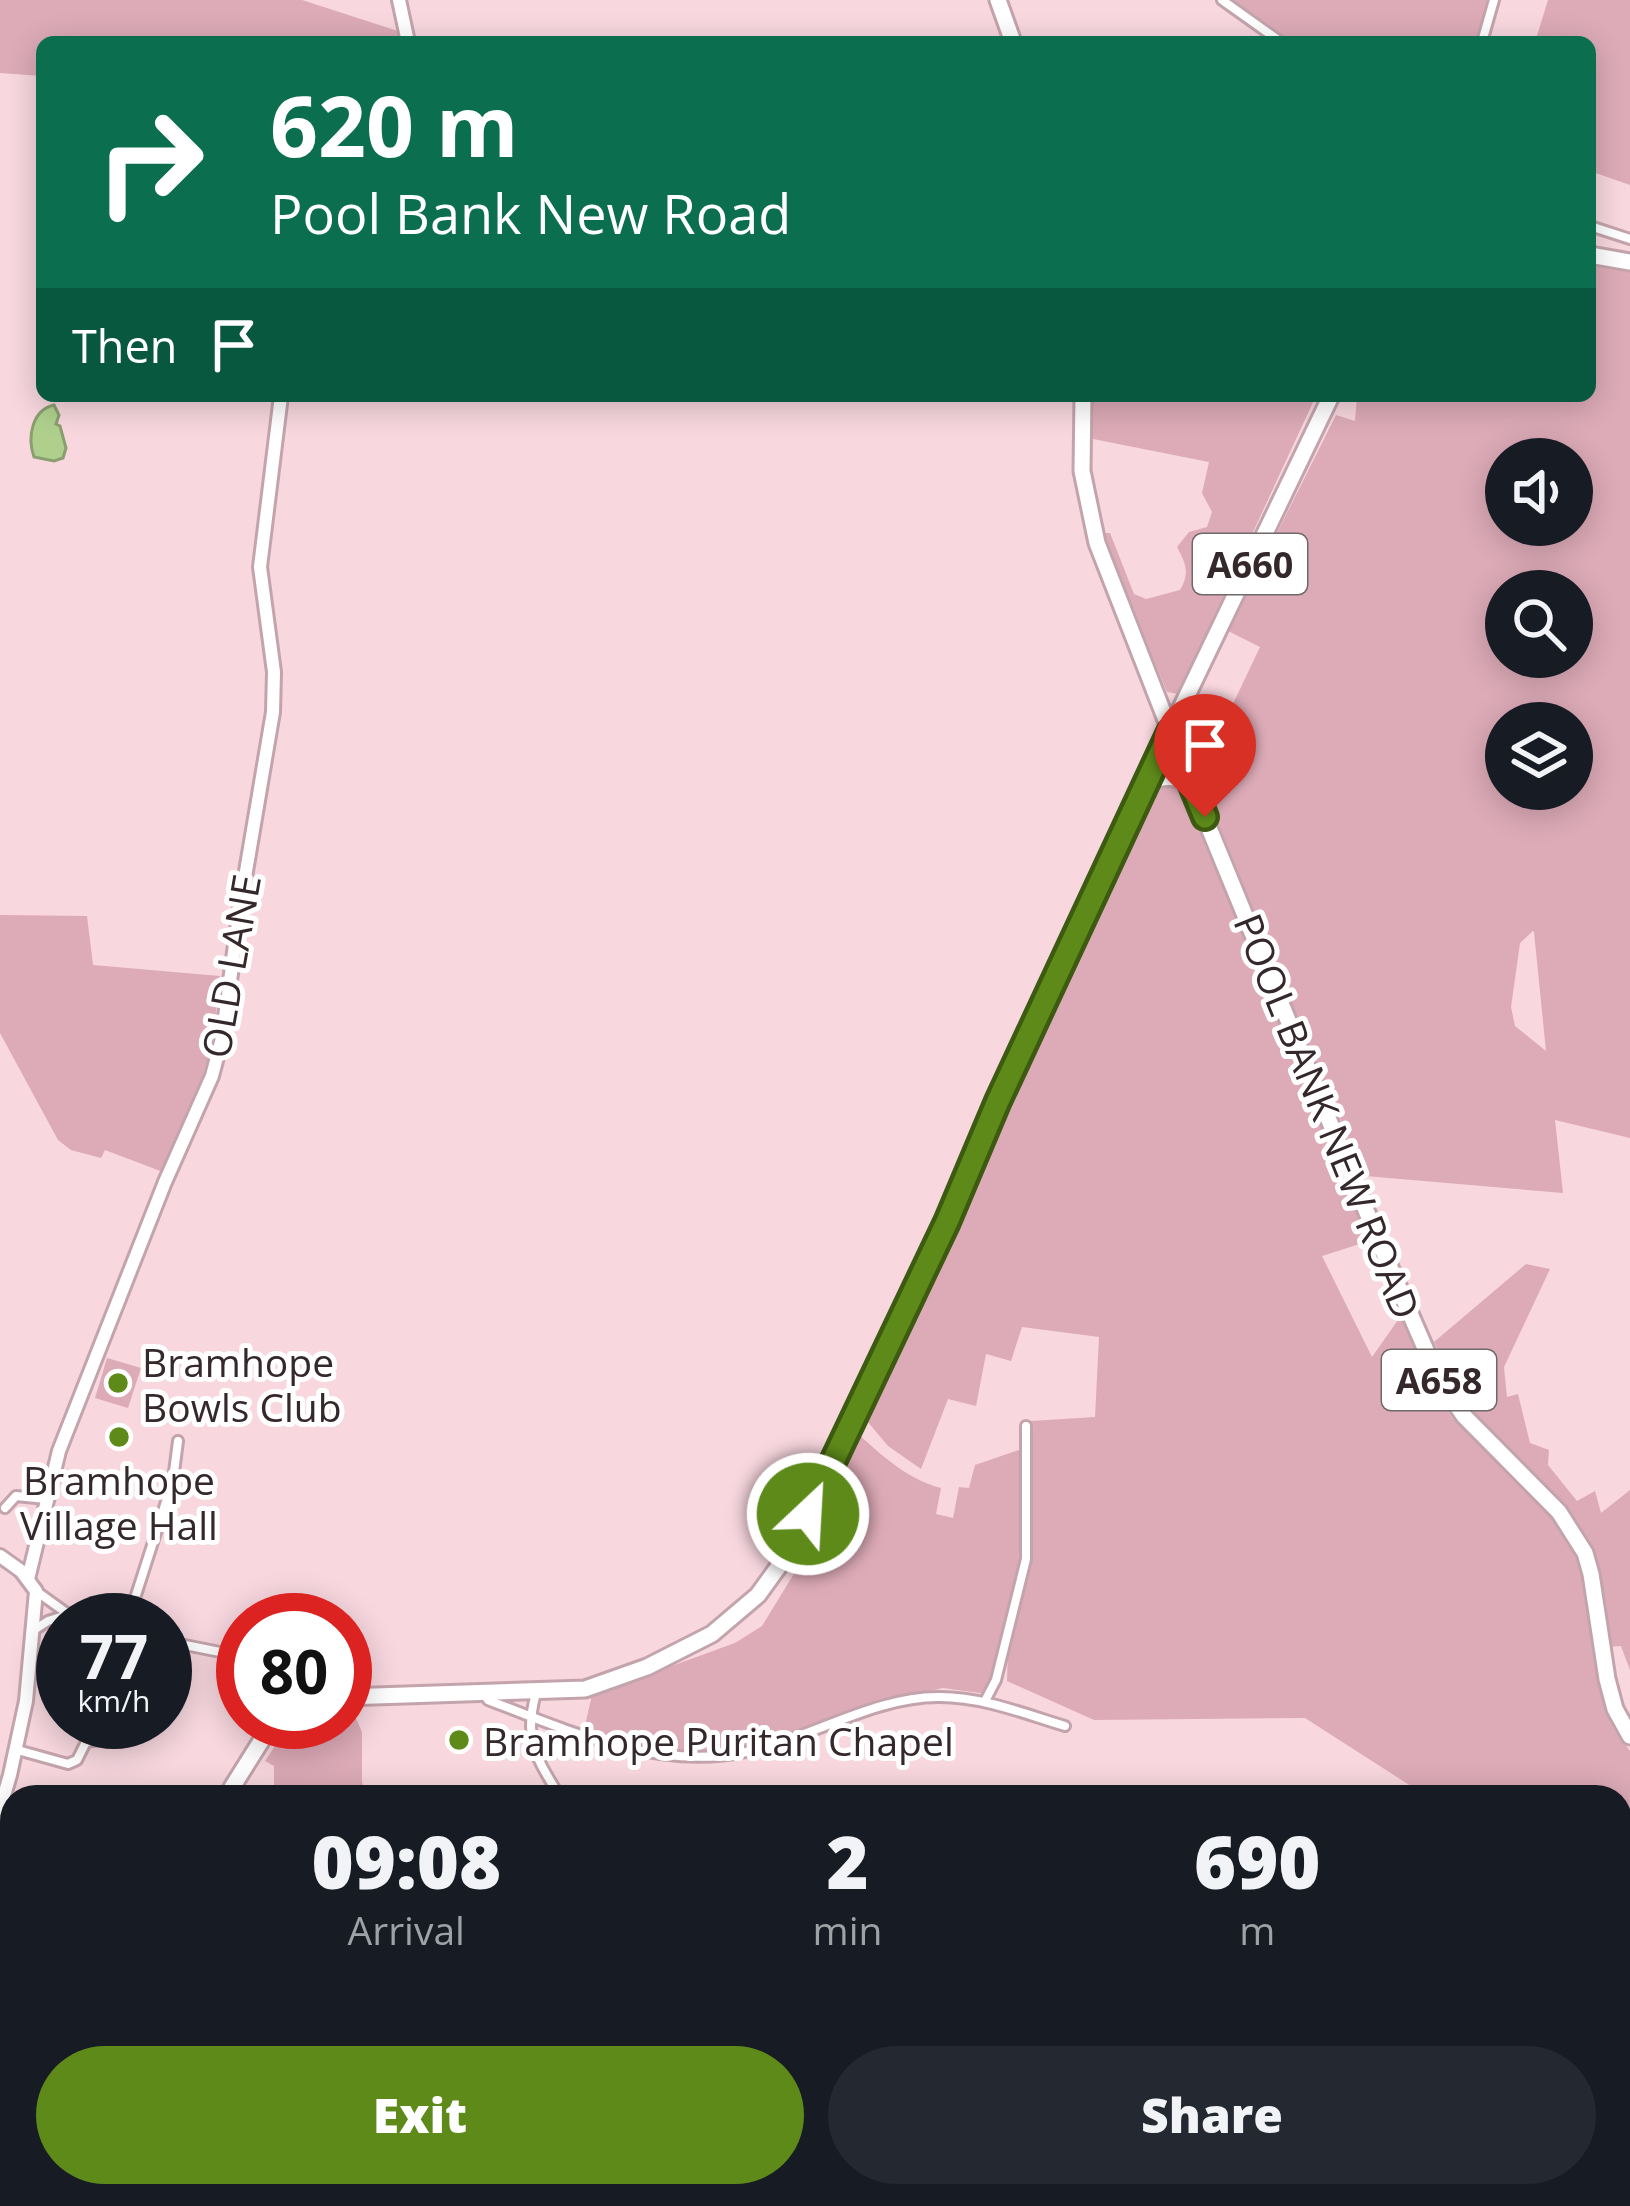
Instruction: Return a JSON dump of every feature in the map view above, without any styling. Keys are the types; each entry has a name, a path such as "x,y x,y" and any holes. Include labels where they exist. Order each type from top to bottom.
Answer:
{"highway":[{"path":"998,0 1011,36"},
{"path":"1596,256 1630,262"},
{"name":"A658","path":"1083,402 1082,471 1093,528 1170,732"},
{"name":"A660","path":"372,1696 585,1689 646,1667 712,1634 758,1595 784,1560 947,1222 1145,783 1328,402"},
{"name":"POOL BANK NEW ROAD","path":"1170,732 1438,1378 1465,1416 1558,1512 1585,1553 1607,1679 1615,1709 1630,1736"},
{"path":"1145,783 1168,776 1191,784"},
{"path":"234,1785 256,1749"}],"street":[{"path":"400,0 407,36"},
{"path":"1222,0 1273,36"},
{"path":"1484,36 1494,0"},
{"path":"1596,228 1630,239"},
{"name":"OLD LANE","path":"7,1785 26,1701 34,1630 32,1585 46,1498 68,1428 212,1076 222,1038 273,712 274,672 260,568 280,402"},
{"path":"985,1701 996,1680 1026,1559 1026,1426"},
{"path":"137,1593 173,1480 178,1441"},
{"path":"5,1508 16,1496 46,1498"},
{"path":"0,1556 42,1593"},
{"path":"536,1691 530,1716 532,1743 554,1785"},
{"path":"483,1693 488,1700 594,1740 668,1755 745,1753 904,1700 940,1696 985,1701 1065,1726"},
{"path":"14,1749 74,1763 82,1749"}],"shaded area":[{"path":"0,0 302,0 402,36 36,36 36,76 0,73"},
{"path":"1229,0 1487,0 1478,36 1280,36"},
{"path":"1548,0 1630,0 1630,185 1596,173 1596,36 1537,36"},
{"path":"1596,260 1630,269 1630,1138 1555,1120 1563,1193 1365,1176 1204,788 1221,783 1233,759 1229,756 1241,732 1229,726 1237,708 1232,706 1260,647 1228,631 1336,415 1355,421 1357,402 1596,402","holes":["1534,932 1546,1051 1515,1026 1511,1007 1520,943"]},
{"path":"1090,402 1313,402 1178,694 1167,692 1100,533 1110,533 1134,594 1146,599 1180,590 1186,568 1177,547 1189,532 1207,527 1212,512 1202,493 1209,462 1088,438"},
{"path":"54,405 66,448 63,458 54,461 34,457 31,441 36,418"},
{"path":"1162,786 1183,791 1369,1241 1322,1256 1372,1357 1400,1317 1453,1419 1542,1503 1566,1534 1584,1579 1595,1665 1613,1727 1630,1751 1630,1785 1409,1785 1305,1718 1094,1720 1007,1681 1008,1646 1029,1574 1031,1421 1095,1417 1099,1337 1022,1327 1011,1361 986,1354 976,1406 948,1399 921,1469 888,1446 867,1421 999,1115 1150,796"},
{"path":"0,915 87,916 93,965 220,976 213,1041 163,1172 105,1150 101,1158 71,1150 58,1140 0,1033"},
{"path":"1526,1264 1550,1269 1504,1367 1507,1397 1518,1394 1530,1443 1549,1450 1548,1465 1577,1501 1595,1491 1601,1513 1630,1490 1630,1670 1621,1646 1608,1647 1592,1554 1472,1418 1434,1342"},
{"name":"Bramhope Bowls Club","path":"107,1358 141,1368 128,1408 95,1398"},
{"path":"858,1434 907,1473 941,1488 936,1514 953,1518 959,1487 969,1488 975,1465 1019,1450 1021,1567 987,1694 943,1688 821,1721 752,1749 716,1753 663,1752 584,1730 592,1695 735,1643 762,1626 795,1572"},
{"path":"273,1749 362,1749 363,1785 274,1785 274,1766 265,1761"}],"place":[{"name":"Bramhope Bowls Club","path":"118,1383"},
{"name":"Bramhope Village Hall","path":"119,1437"},
{"name":"Bramhope Puritan Chapel","path":"459,1740"}],"route":[{"path":"808,1514 1170,732 1205,817"}]}
